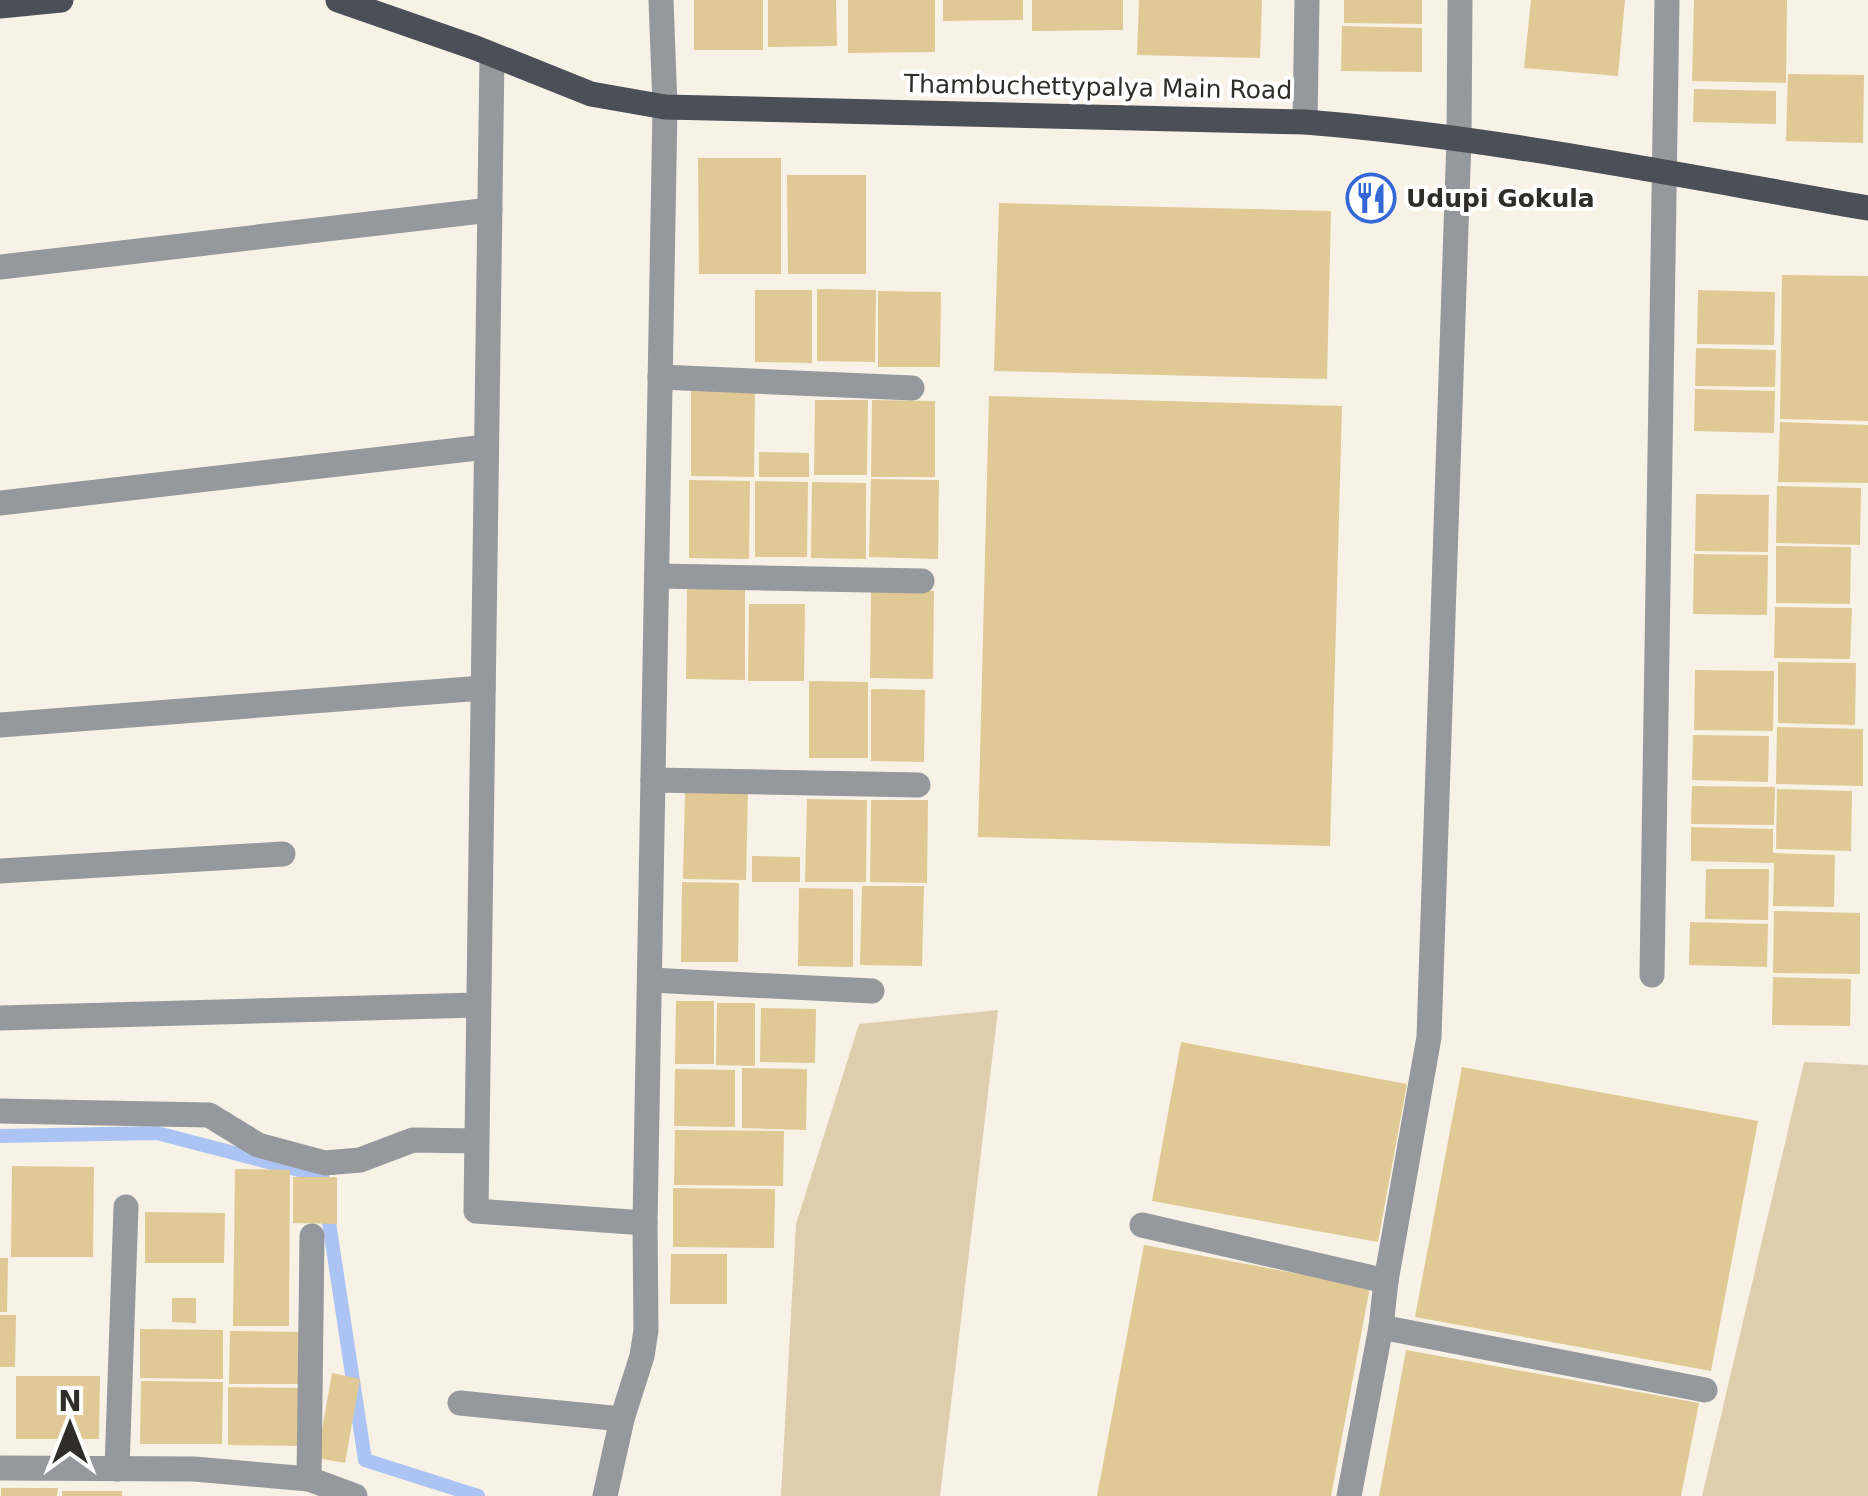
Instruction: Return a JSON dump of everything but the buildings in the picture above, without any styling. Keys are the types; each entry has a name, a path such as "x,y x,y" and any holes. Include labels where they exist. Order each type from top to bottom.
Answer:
{"main road":[{"path":"0,6 61,0"},
{"name":"Thambuchettypalya Main Road","path":"338,0 591,94 665,107 1305,122 1459,138 1868,208"}],"street":[{"path":"605,1496 646,1330 665,107 660,0"},
{"path":"1305,122 1307,0"},
{"path":"1349,1496 1429,1037 1459,138 1460,0"},
{"path":"1652,975 1667,0"},
{"path":"492,55 476,1211 645,1223"},
{"path":"0,266 490,210"},
{"path":"660,377 912,388"},
{"path":"0,503 486,448"},
{"path":"657,576 922,581"},
{"path":"0,725 483,688"},
{"path":"653,780 918,785"},
{"path":"0,871 283,854"},
{"path":"650,980 872,991"},
{"path":"0,1018 478,1005"},
{"path":"0,1111 209,1115 258,1145 324,1164 360,1160 413,1140 476,1142"},
{"path":"117,1469 126,1207"},
{"path":"1142,1225 1386,1281"},
{"path":"309,1479 312,1236"},
{"path":"1381,1327 1705,1390"},
{"path":"460,1403 622,1419"},
{"path":"0,1468 194,1470 309,1479 355,1496"}],"shaded area":[{"path":"998,1010 940,1496 781,1496 796,1224 859,1024"},
{"path":"1804,1062 1868,1065 1868,1496 1702,1496"}],"waterway":[{"path":"0,1136 157,1133 322,1176 365,1460 478,1496"}],"place":[{"name":"Udupi Gokula","path":"1371,198"}]}
